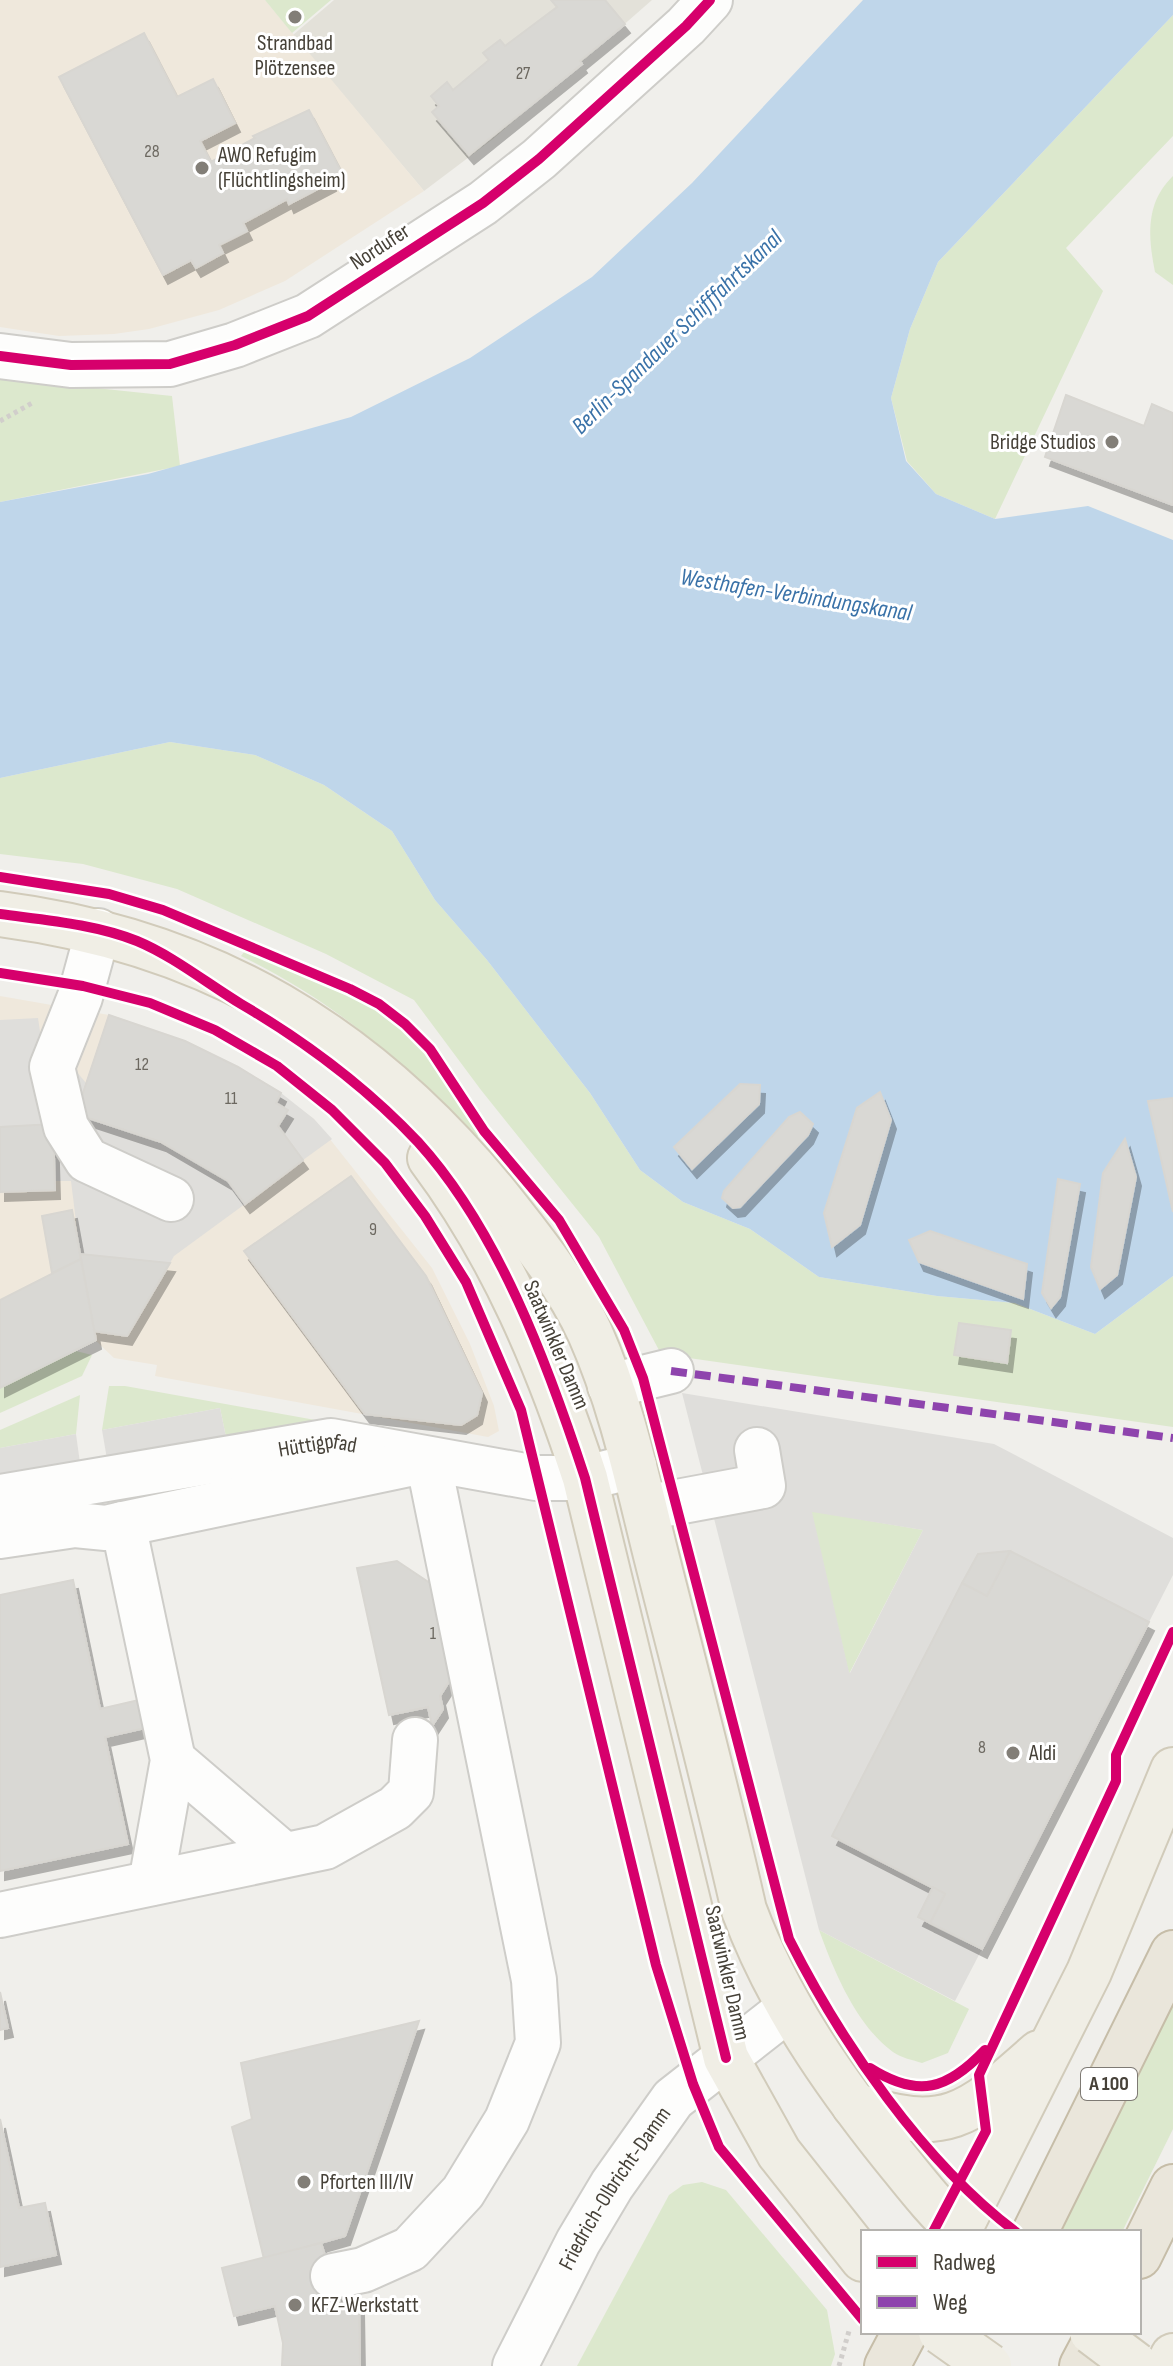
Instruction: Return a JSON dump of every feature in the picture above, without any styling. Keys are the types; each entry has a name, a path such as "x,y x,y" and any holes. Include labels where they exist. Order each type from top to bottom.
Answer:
{"highway":[{"name":"A 100","path":"1036,2230 1173,1953"},
{"path":"1141,2252 1173,2187"},
{"path":"887,2366 904,2334"},
{"path":"964,2366 981,2334"},
{"path":"1082,2366 1099,2334"}],"main road":[{"name":"Saatwinkler Damm","path":"0,914 118,936 204,966 278,1002 405,1097 457,1146 563,1281 590,1333 634,1466 744,1910 763,1959 788,2009 854,2105 942,2215 958,2230"},
{"name":"Saatwinkler Damm","path":"118,936 326,1059 419,1144 464,1203 512,1289 559,1397 585,1478 726,2058 779,2153 861,2256"},
{"path":"960,2230 1056,2038 1126,1888 1173,1770"},
{"path":"854,2105 908,2120 962,2113 982,2103 1056,2038"},
{"path":"944,2334 989,2366"},
{"path":"1096,2334 1154,2363"}],"street":[{"name":"Nordufer","path":"0,356 71,365 170,364 235,345 308,316 483,203 528,168 686,26 710,0"},
{"path":"118,936 80,997 52,1067 66,1127 87,1160 171,1199"},
{"path":"610,1386 671,1371"},
{"name":"Hüttigpfad","path":"0,1497 331,1441 536,1478 585,1478 634,1466"},
{"path":"645,1508 763,1486 757,1450"},
{"path":"0,1536 75,1525 106,1528 428,1460 534,1980 538,2043 507,2120 463,2192 410,2249 363,2270 333,2276"},
{"path":"123,1524 173,1760 151,1883"},
{"path":"0,1915 325,1847 395,1808 411,1792 415,1740"},
{"path":"173,1760 284,1855"},
{"name":"Friedrich-Olbricht-Damm","path":"515,2366 564,2268 612,2185 673,2099 788,2009"}],"path":[{"path":"839,2366 849,2331"}],"shaded area":[{"name":"AWO Refugim (Flüchtlingsheim)","path":"0,0 265,0 424,191 285,281 219,310 149,329 114,334 59,336 0,327"},
{"path":"334,0 652,0 493,139 424,191 293,35"},
{"path":"0,996 109,1015 185,1041 261,1080 314,1119 432,1268 470,1344 494,1406 499,1431 488,1437 155,1376 157,1365 114,1358 96,1341 0,1388"},
{"path":"38,1018 43,1051 71,1065 86,1083 76,1113 154,1139 228,1181 245,1204 174,1256 170,1263 80,1254 71,1181 55,1181 52,1125 0,1127 0,1020"},
{"path":"281,1093 314,1119 332,1139 303,1160 278,1126 288,1111 276,1103"},
{"path":"682,1393 994,1444 1173,1538 1173,1575 1149,1622 1010,1551 945,1894 931,1923 982,1949 955,2001 819,1930","holes":["812,1512 923,1530 850,1673"]},
{"path":"220,1408 226,1437 107,1459 102,1430"},
{"path":"76,1434 80,1463 0,1477 0,1448"}],"green space":[{"name":"Strandbad Plötzensee","path":"265,0 331,0 292,33"},
{"path":"1173,15 1173,136 1066,248 1103,291 995,519 936,494 907,461 891,398 910,329 938,262"},
{"path":"1173,176 1173,285 1155,272 1150,233 1157,197"},
{"path":"0,378 172,396 180,466 0,502"},
{"path":"170,742 255,755 324,785 392,831 435,900 487,960 590,1093 640,1170 683,1202 750,1229 819,1277 937,1296 1015,1303 1095,1334 1173,1276 1173,1427 661,1354 599,1237 481,1090 414,1000 326,954 177,889 83,864 0,854 0,778"},
{"path":"248,947 350,990 403,1025 444,1076 479,1131 477,1139 471,1139 420,1083 366,1035 306,992 241,956"},
{"path":"76,1351 92,1355 82,1376 0,1413 0,1388"},
{"path":"109,1386 125,1386 321,1421 226,1437 220,1408 102,1430"},
{"path":"80,1395 76,1434 0,1448 0,1430"},
{"path":"811,1511 923,1530 849,1674"},
{"path":"819,1930 969,2009 948,2053 922,2063 896,2054 880,2041 848,1996"},
{"path":"1173,2005 1173,2129 1123,2230 1063,2229"},
{"path":"702,2182 726,2190 827,2310 835,2354 831,2366 577,2366 669,2195 683,2185"}],"water":[{"path":"863,0 1173,0 1173,15 938,262 910,329 891,398 906,461 936,494 995,519 1088,506 1173,540 1173,1276 1095,1334 1015,1303 937,1296 819,1277 750,1229 683,1202 640,1170 590,1093 487,960 435,900 392,831 324,785 255,755 170,742 0,778 0,502 148,474 351,417 470,358 592,277 692,183"}],"building":[{"path":"551,0 605,0 625,24 580,61 582,64 469,155 432,112 439,106 431,96 447,82 453,90 489,60 483,53 500,40 505,46 557,7"},
{"path":"144,33 177,97 213,79 235,123 200,141 211,162 255,138 253,136 309,110 341,171 329,177 331,182 289,204 287,199 243,223 247,231 219,245 223,253 196,268 191,260 163,275 59,77"},
{"name":"Bridge Studios","path":"1066,395 1144,426 1152,404 1173,413 1173,505 1045,457"},
{"path":"109,1015 185,1041 281,1093 276,1103 288,1110 278,1126 303,1160 245,1204 228,1181 161,1142 76,1114"},
{"path":"740,1084 760,1085 759,1104 692,1169 674,1147"},
{"path":"880,1092 891,1120 860,1225 832,1247 824,1213 857,1108"},
{"path":"1173,1098 1173,1212 1148,1101"},
{"path":"800,1112 813,1124 808,1135 740,1207 733,1208 722,1198 724,1191 789,1117"},
{"path":"53,1124 55,1190 0,1192 0,1127"},
{"path":"1125,1139 1136,1177 1117,1275 1100,1289 1091,1267 1103,1173"},
{"path":"351,1176 426,1276 482,1393 477,1415 461,1425 365,1414 244,1251"},
{"path":"1058,1179 1080,1184 1060,1297 1051,1308 1042,1293"},
{"path":"72,1210 81,1259 52,1273 42,1216"},
{"path":"930,1231 1027,1264 1023,1299 919,1262 909,1240"},
{"path":"80,1254 170,1263 127,1336 94,1331"},
{"path":"81,1259 96,1340 0,1388 0,1300"},
{"path":"959,1323 1011,1330 1007,1363 954,1355"},
{"path":"1010,1551 1149,1622 982,1949 930,1923 945,1894 832,1836 962,1583 987,1596"},
{"path":"1010,1551 987,1596 962,1583 978,1554"},
{"path":"397,1561 430,1583 437,1618 442,1620 450,1680 440,1696 443,1709 432,1726 428,1707 389,1715 357,1568"},
{"path":"73,1580 100,1709 139,1700 145,1728 105,1737 128,1844 0,1871 0,1595"},
{"path":"933,1887 945,1894 930,1923 918,1917"},
{"path":"0,1992 8,2028 0,2030"},
{"name":"Pforten III/IV","path":"419,2021 345,2236 264,2259 232,2127 252,2119 241,2063"},
{"path":"0,2119 19,2208 45,2203 56,2255 0,2267"},
{"name":"KFZ-Werkstatt","path":"321,2243 340,2303 359,2304 360,2366 282,2366 283,2343 275,2306 234,2316 222,2268"}],"marked path":[{"path":"671,1371 1173,1438"}],"cycle path":[{"path":"0,356 71,365 170,364 235,345 308,316 483,203 539,159 686,26 710,0"},
{"path":"0,877 109,894 163,910 379,1004 430,1049 484,1131 559,1220 624,1330 643,1378 789,1939 833,2018 887,2098 949,2171 1014,2230"},
{"path":"0,914 104,930 137,941 177,962 289,1034 356,1084 418,1142 473,1216 497,1258 537,1345 585,1478 726,2058"},
{"path":"0,973 83,986 150,1003 215,1030 277,1066 332,1110 385,1163 425,1216 466,1282 521,1410 656,1965 693,2084 719,2147 861,2318"},
{"path":"934,2230 986,2131 979,2075 1116,1781 1116,1755 1173,1632"},
{"path":"870,2068 903,2084 932,2085 958,2074 985,2050"}],"place":[{"name":"Strandbad Plötzensee","path":"295,17"},
{"name":"AWO Refugim (Flüchtlingsheim)","path":"202,168"},
{"name":"Bridge Studios","path":"1112,442"},
{"name":"Aldi","path":"1013,1753"},
{"name":"Pforten III/IV","path":"304,2182"},
{"name":"KFZ-Werkstatt","path":"295,2305"}],"water label":[{"name":"Berlin-Spandauer Schifffahrtskanal","path":"677,332"},
{"name":"Westhafen-Verbindungskanal","path":"796,595"}]}
